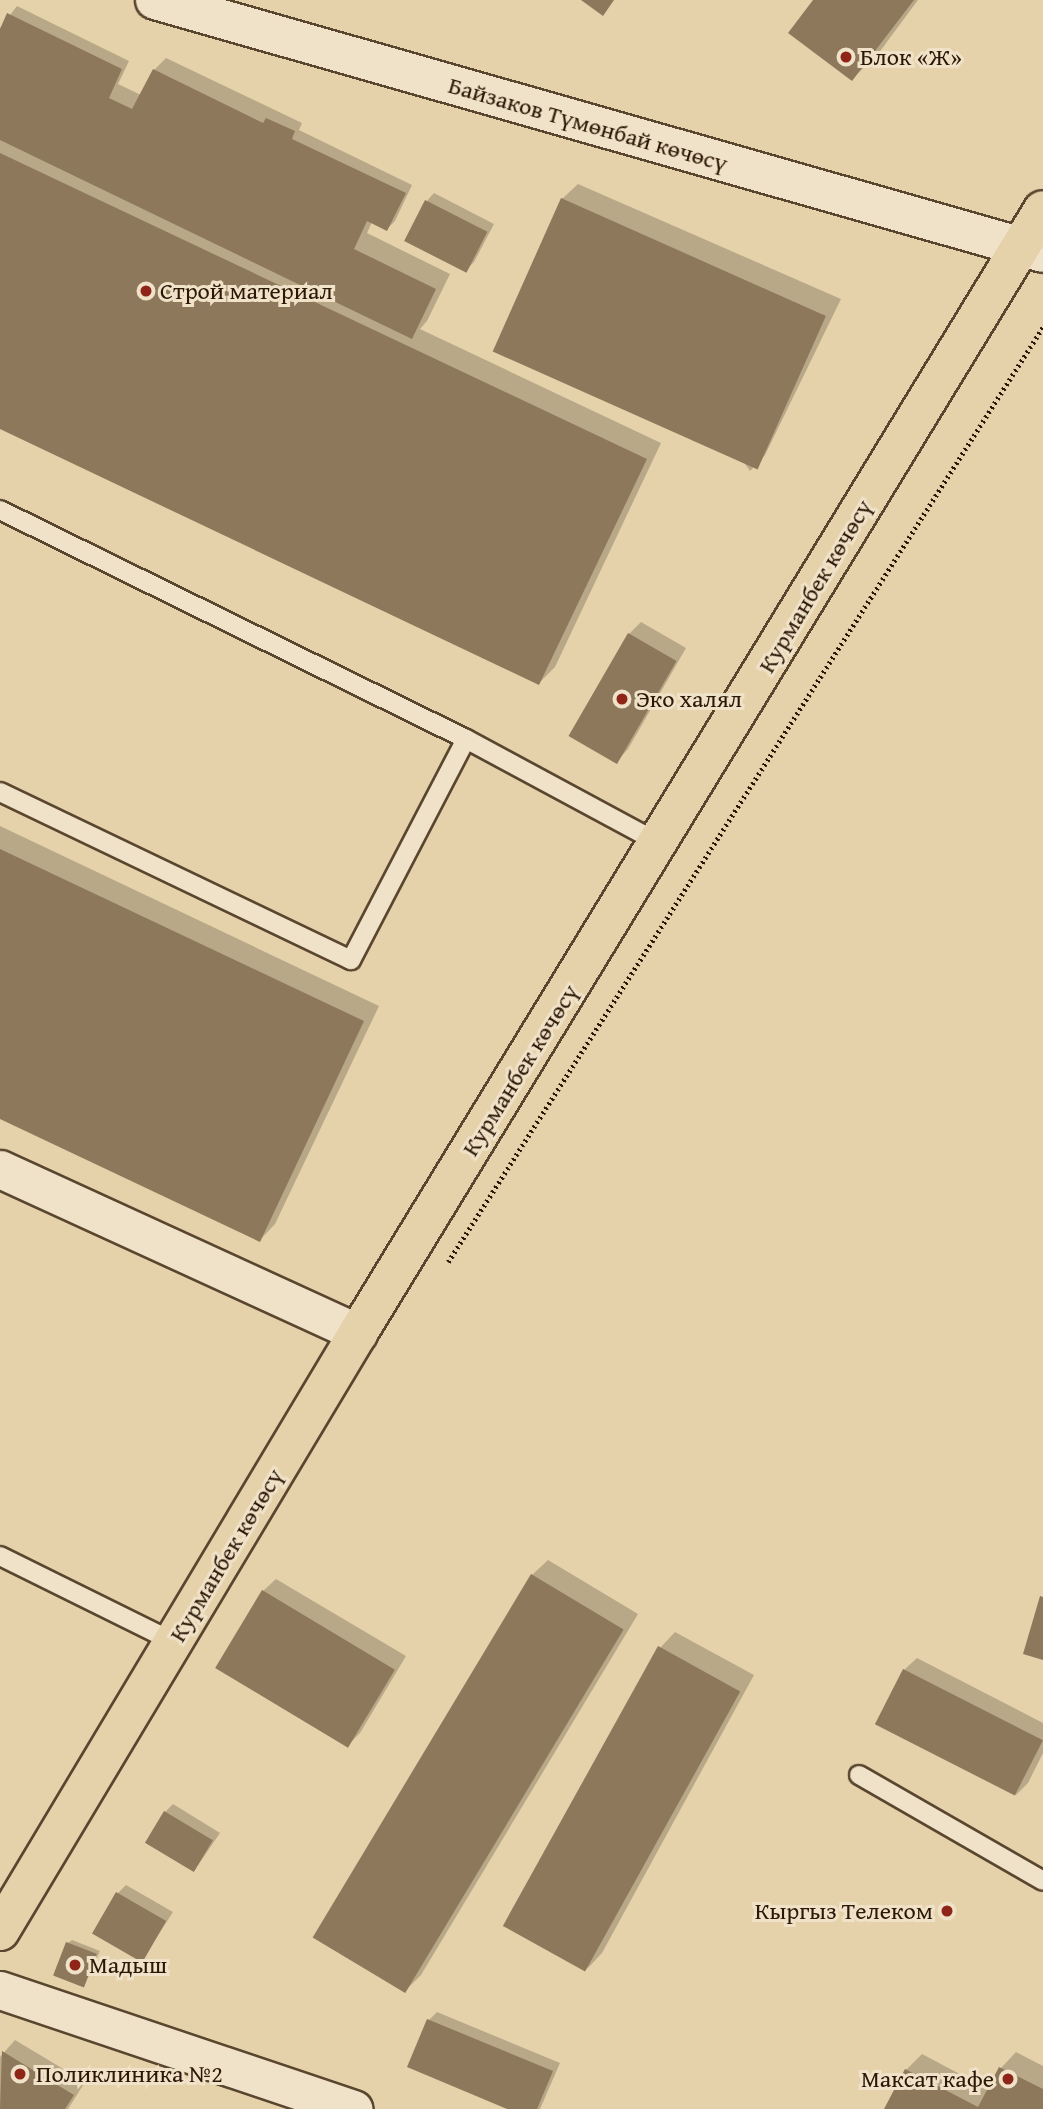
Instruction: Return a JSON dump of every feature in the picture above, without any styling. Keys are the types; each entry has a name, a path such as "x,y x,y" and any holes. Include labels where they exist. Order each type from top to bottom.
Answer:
{"main road":[{"name":"Байзаков Түмөнбай көчөсү","path":"155,0 1032,250"},
{"name":"Курманбек көчөсү","path":"0,1931 358,1333 659,844 1032,250 1043,210"}],"street":[{"path":"0,1169 358,1333"},
{"path":"0,1990 354,2109"}],"lane":[{"path":"0,510 466,739 659,844"},
{"path":"0,792 351,960 466,739"},
{"path":"0,1556 174,1642"},
{"path":"859,1775 1043,1881"}],"path":[{"path":"443,1270 1043,327"}],"building":[{"path":"581,0 614,0 603,16"},
{"name":"Блок «Ж»","path":"813,0 914,0 852,81 788,33"},
{"path":"7,13 122,69 109,98 132,109 153,69 263,123 266,118 295,131 292,139 406,193 387,231 367,221 354,249 436,289 412,339 0,140 0,29"},
{"name":"Строй материал","path":"0,153 647,459 539,685 0,429"},
{"path":"561,198 826,316 758,469 493,351"},
{"path":"425,200 487,232 466,273 404,241"},
{"name":"Эко халял","path":"628,633 676,661 617,764 568,736"},
{"path":"0,849 364,1021 260,1242 0,1119"},
{"path":"531,1574 624,1630 405,1993 313,1937"},
{"path":"262,1590 395,1670 348,1748 215,1668"},
{"path":"1040,1596 1043,1597 1043,1660 1023,1654"},
{"path":"658,1646 740,1692 585,1971 503,1926"},
{"path":"903,1669 1043,1740 1015,1796 875,1724"},
{"path":"164,1811 213,1840 194,1872 145,1843"},
{"path":"116,1892 166,1921 142,1963 92,1934"},
{"name":"Мадыш","path":"66,1942 97,1954 84,1987 53,1976"},
{"path":"427,2019 553,2071 537,2109 507,2109 407,2067"},
{"name":"Поликлиника №2","path":"2,2051 74,2095 65,2109 0,2109"},
{"name":"Максат кафе","path":"999,2067 1043,2089 1043,2109 884,2109 905,2069 978,2107"}],"place":[{"name":"Блок «Ж»","path":"846,57"},
{"name":"Строй материал","path":"146,291"},
{"name":"Эко халял","path":"622,699"},
{"name":"Кыргыз Телеком","path":"947,1911"},
{"name":"Мадыш","path":"75,1965"},
{"name":"Поликлиника №2","path":"20,2074"},
{"name":"Максат кафе","path":"1008,2079"}]}
